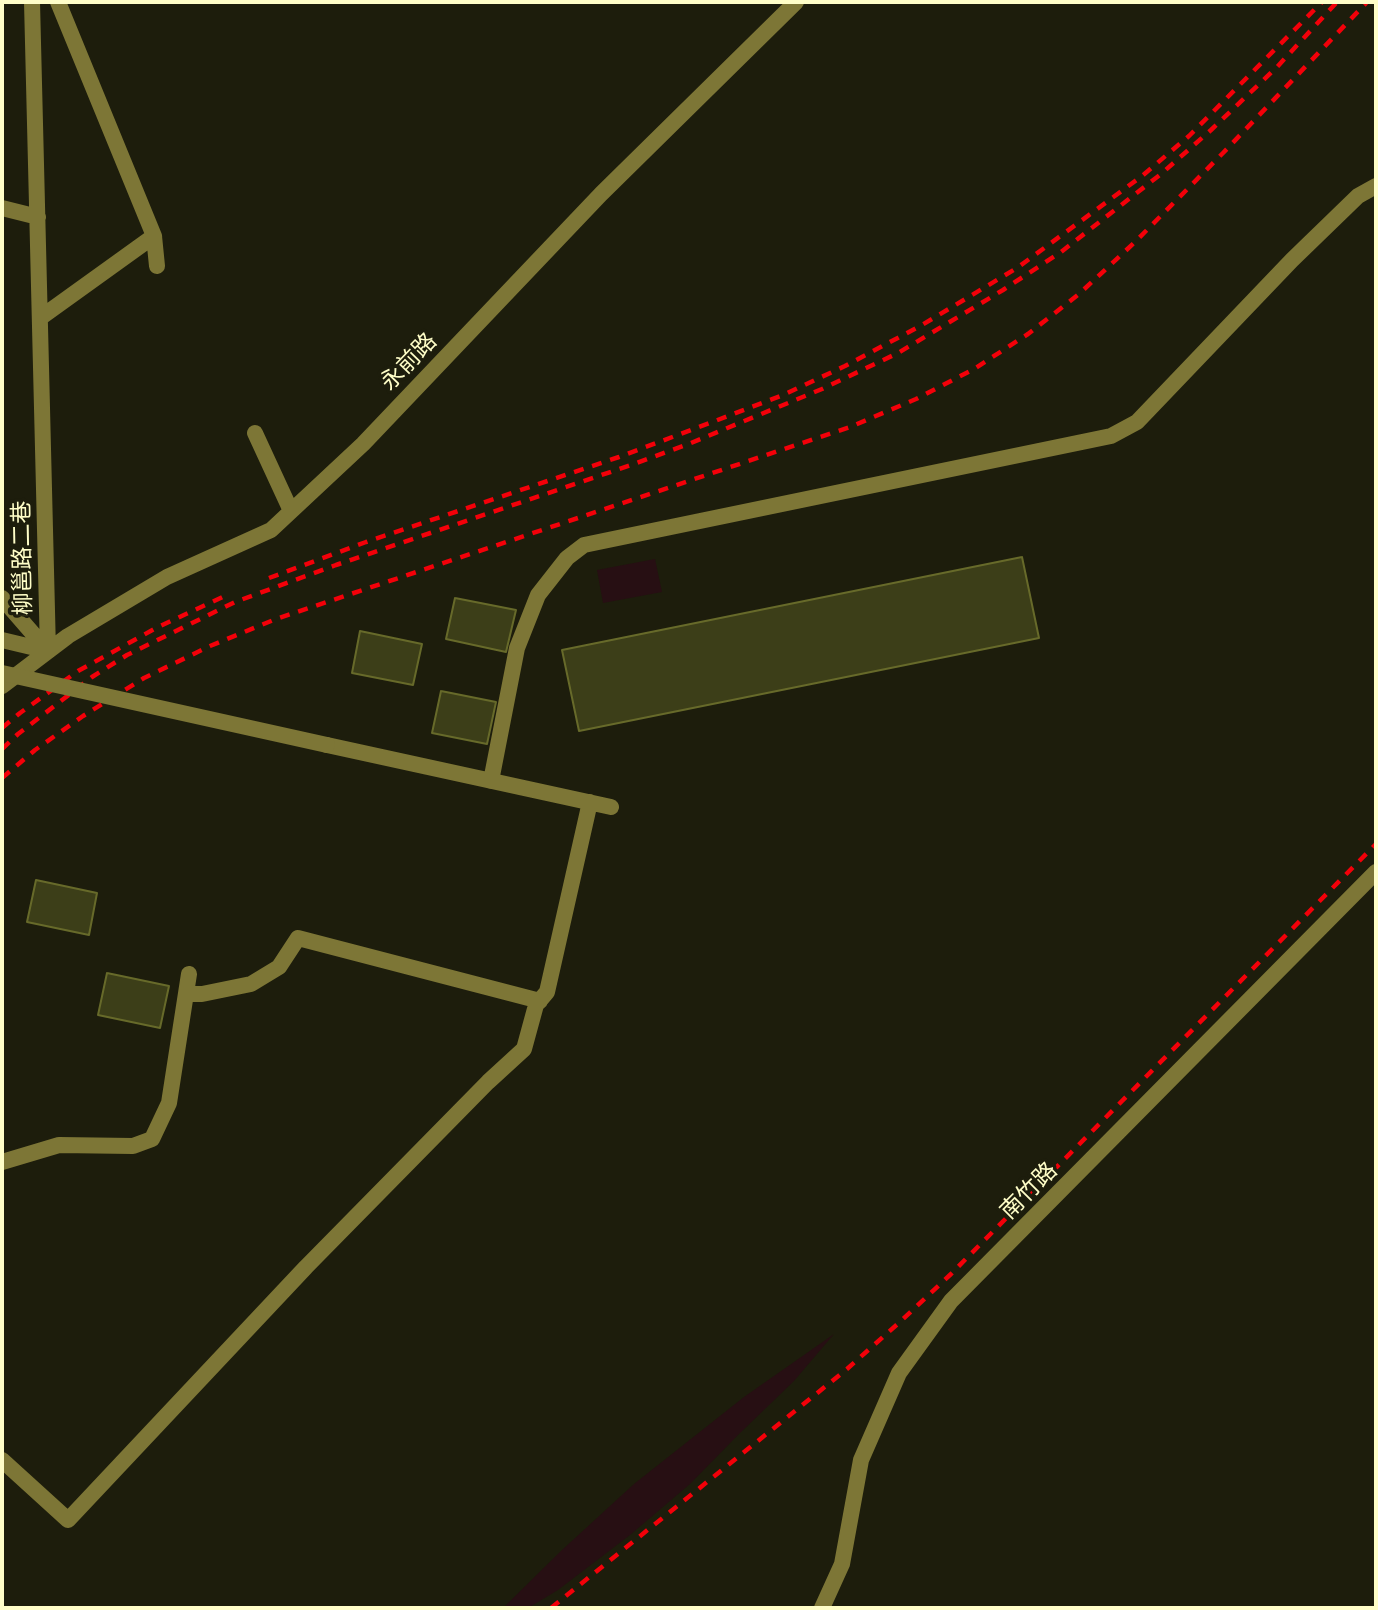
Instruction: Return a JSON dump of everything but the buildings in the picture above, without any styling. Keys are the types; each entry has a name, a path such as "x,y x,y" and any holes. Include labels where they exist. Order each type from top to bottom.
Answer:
{"street":[{"name":"柳邕路二巷","path":"32,2 48,650"},
{"path":"58,2 154,236 157,266"},
{"name":"永前路","path":"2,686 68,636 167,578 271,530 363,444 601,194 796,2"},
{"path":"491,781 517,648 538,595 567,558 584,545 1111,436 1137,422 1292,260 1358,196 1376,186"},
{"path":"2,208 38,217"},
{"path":"40,318 154,236"},
{"path":"254,433 291,511"},
{"path":"2,598 48,650"},
{"path":"2,640 48,650"},
{"path":"2,673 611,807"},
{"path":"2,1461 68,1520 306,1267 488,1082 524,1049 536,1005 547,992 590,802"},
{"name":"南竹路","path":"822,1608 842,1564 861,1460 899,1373 951,1301 1376,872"},
{"path":"186,994 202,994 251,984 279,967 298,938 540,1000"},
{"path":"2,1162 59,1145 133,1146 152,1139 169,1103 189,974"}],"shaded area":[{"path":"655,559 662,592 603,603 597,570"},
{"path":"834,1334 794,1381 690,1484 630,1535 558,1590 528,1608 503,1608 634,1484 744,1397"}],"railway":[{"path":"269,578 366,542 619,457 783,395 922,325 1017,268 1142,176 1189,136 1322,2"},
{"path":"2,749 92,677 127,655 235,602 691,443 822,389 898,353 1061,252 1161,174 1277,67 1337,2"},
{"path":"2,778 35,750 83,716 144,678 210,646 276,619 850,427 916,399 974,369 1028,334 1079,294 1134,243 1367,2"},
{"path":"2,728 78,671 158,627 227,595"},
{"path":"551,1608 847,1369 901,1321 951,1274 1376,844"}]}
